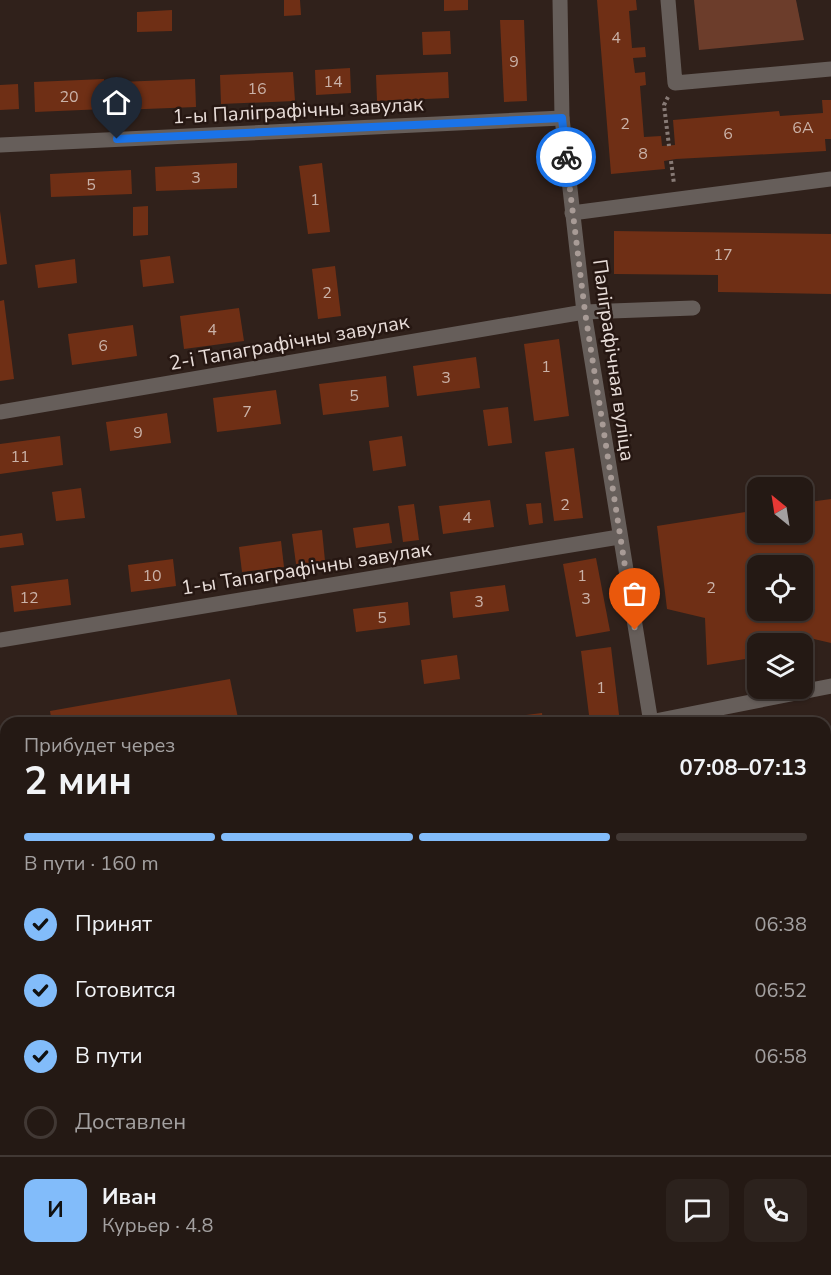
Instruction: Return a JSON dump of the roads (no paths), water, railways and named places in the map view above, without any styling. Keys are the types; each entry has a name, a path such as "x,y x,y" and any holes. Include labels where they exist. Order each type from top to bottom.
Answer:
{"street":[{"name":"Паліграфічная вуліца","path":"560,0 562,118 572,213 619,537 649,717"},
{"path":"668,0 675,83 831,69"},
{"name":"1-ы Паліграфічны завулак","path":"0,145 562,118"},
{"path":"572,213 831,179"},
{"name":"2-і Тапаграфічны завулак","path":"0,412 585,312 693,308"},
{"name":"1-ы Тапаграфічны завулак","path":"0,640 619,537"},
{"path":"679,717 831,686"}]}
